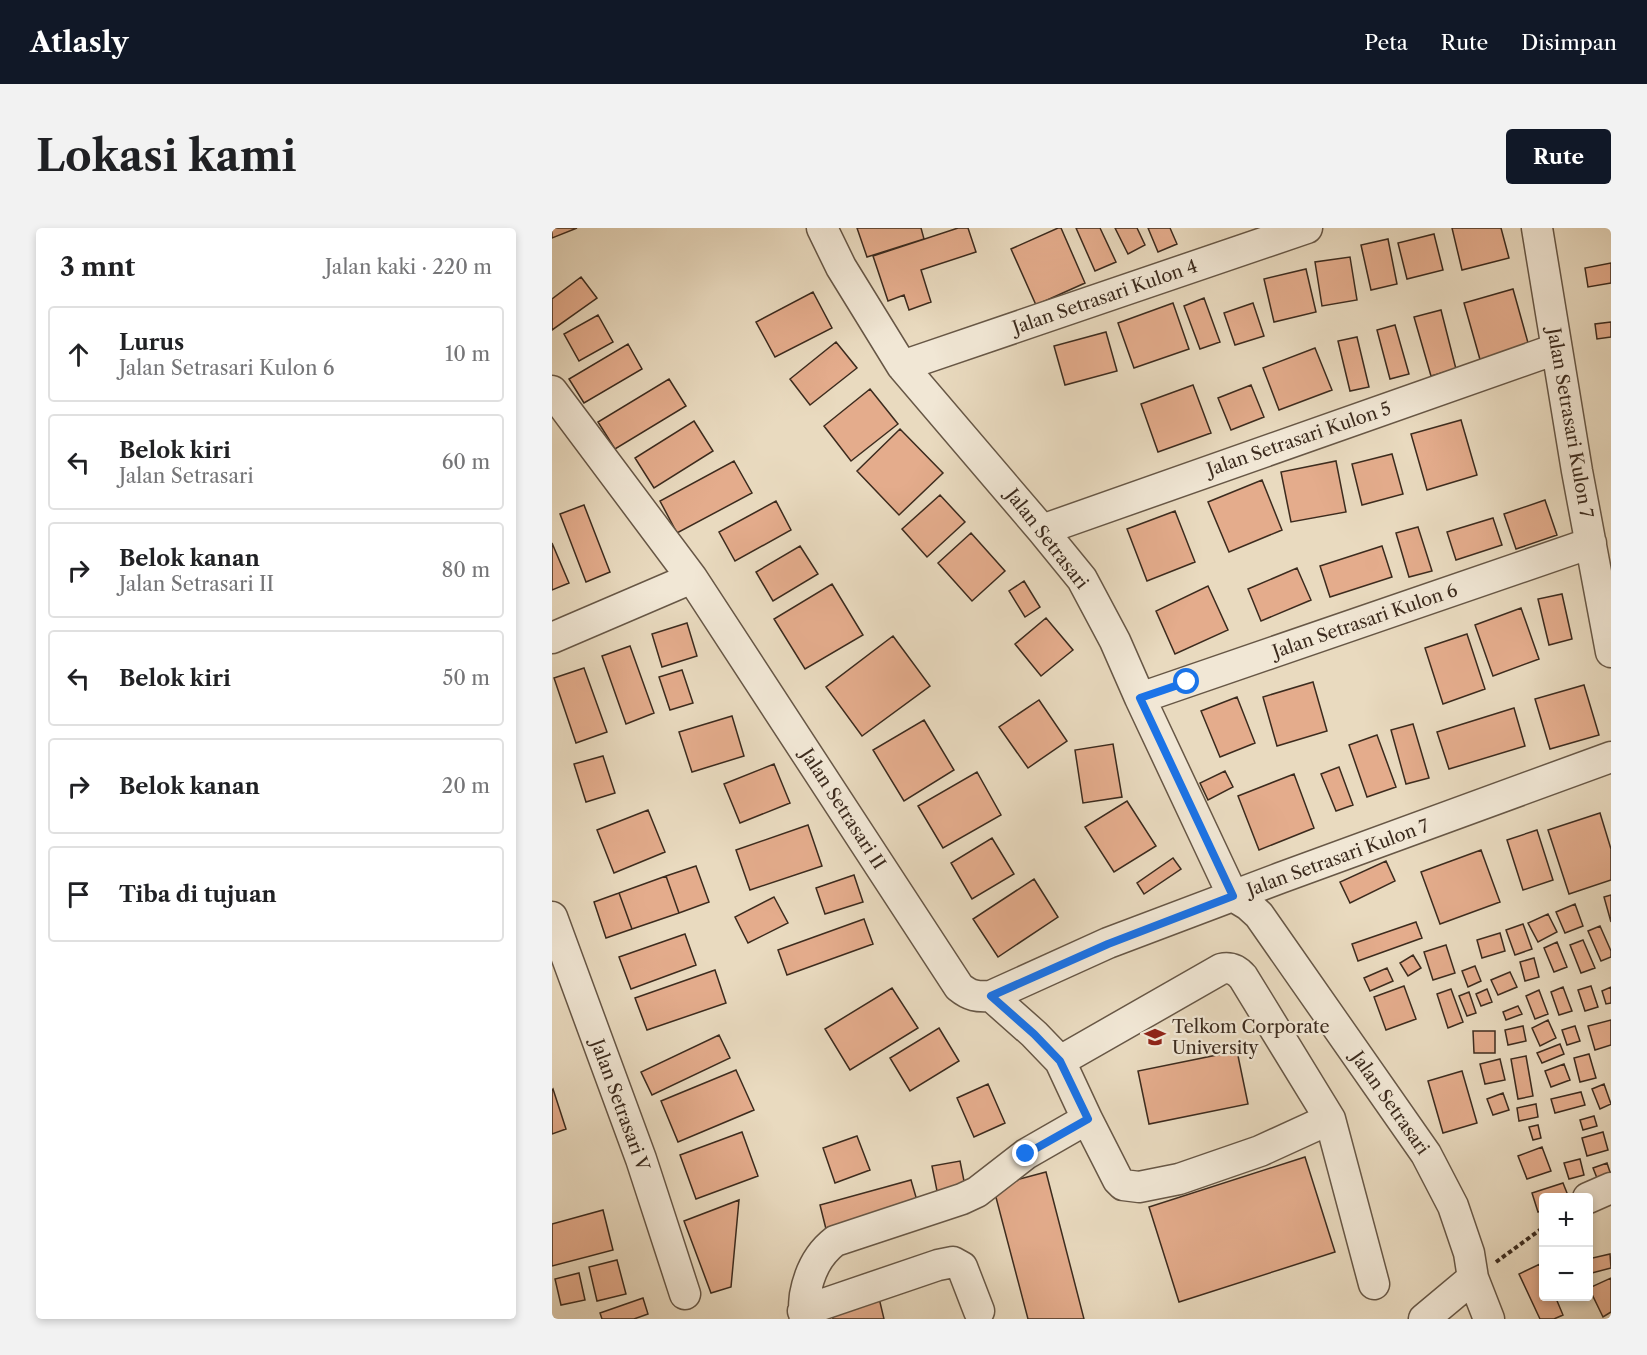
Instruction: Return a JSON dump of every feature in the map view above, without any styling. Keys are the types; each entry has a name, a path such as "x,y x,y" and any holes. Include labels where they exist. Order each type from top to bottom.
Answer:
{"street":[{"name":"Jalan Setrasari","path":"822,228 841,267 902,366 1082,579 1115,641 1233,896 1260,915 1426,1154 1453,1206 1469,1253 1473,1278 1489,1319"},
{"name":"Jalan Setrasari Kulon 4","path":"902,366 1307,228"},
{"name":"Jalan Setrasari Kulon 7","path":"1537,228 1556,349 1611,652"},
{"name":"Jalan Setrasari Kulon 5","path":"1042,530 1556,349"},
{"name":"Jalan Setrasari II","path":"552,391 692,578 959,987 975,997 991,996"},
{"name":"Jalan Setrasari Kulon 6","path":"1140,698 1591,543"},
{"path":"552,638 692,578"},
{"name":"Jalan Setrasari Kulon 7","path":"1233,896 1611,757"},
{"path":"1233,896 1108,944 991,996 1034,1034 1060,1061 1118,1180 1123,1185 1139,1187 1179,1179 1260,1151 1330,1119"},
{"name":"Jalan Setrasari V","path":"552,918 641,1159 685,1294"},
{"path":"1060,1061 1221,969 1228,968 1238,972 1243,976 1330,1119 1374,1284"},
{"path":"979,1311 962,1267 953,1262 938,1265 804,1315 808,1277 825,1249 835,1241 977,1192 1026,1154 1088,1119"},
{"path":"1593,1196 1611,1188"},
{"path":"1424,1319 1473,1278"}],"path":[{"path":"1473,1278 1539,1231"}],"building":[{"path":"552,228 577,228 552,238"},
{"path":"857,228 921,228 924,239 867,257"},
{"path":"958,228 968,228 976,252 921,270 931,302 909,310 904,295 888,301 873,256"},
{"path":"1061,228 1085,283 1036,305 1011,249"},
{"path":"1076,228 1100,228 1116,262 1095,271"},
{"path":"1115,228 1137,228 1145,245 1128,254"},
{"path":"1148,228 1170,228 1177,244 1158,252"},
{"path":"1452,228 1501,228 1509,258 1462,270"},
{"path":"1434,234 1443,270 1407,279 1398,243"},
{"path":"1388,239 1397,284 1371,290 1361,245"},
{"path":"1350,257 1357,300 1322,306 1315,262"},
{"path":"1611,263 1611,283 1588,287 1585,268"},
{"path":"1306,269 1316,312 1274,322 1264,279"},
{"path":"581,277 597,298 552,330 552,299"},
{"path":"1513,289 1530,350 1481,363 1464,303"},
{"path":"813,292 832,328 775,357 756,322"},
{"path":"1204,298 1220,342 1200,349 1184,306"},
{"path":"1173,303 1189,349 1134,368 1118,323"},
{"path":"1253,303 1264,336 1235,345 1224,313"},
{"path":"1441,310 1456,369 1431,376 1414,317"},
{"path":"598,315 613,342 579,361 564,334"},
{"path":"1611,322 1611,337 1597,339 1595,324"},
{"path":"1395,325 1409,374 1390,379 1377,330"},
{"path":"1106,332 1117,371 1065,385 1054,346"},
{"path":"1357,337 1369,387 1350,391 1338,341"},
{"path":"836,342 857,368 810,405 790,379"},
{"path":"628,344 642,369 584,403 569,379"},
{"path":"1315,348 1332,390 1279,410 1263,368"},
{"path":"669,379 686,406 615,449 598,422"},
{"path":"1193,385 1211,433 1158,452 1141,404"},
{"path":"1251,385 1264,417 1231,430 1218,398"},
{"path":"870,389 898,424 851,461 824,426"},
{"path":"1461,420 1477,475 1427,490 1411,434"},
{"path":"694,421 713,451 654,488 635,458"},
{"path":"900,429 943,473 899,515 857,471"},
{"path":"1392,454 1403,494 1362,505 1352,464"},
{"path":"734,461 752,493 677,533 660,501"},
{"path":"1336,461 1346,512 1291,522 1281,472"},
{"path":"1262,480 1282,530 1229,552 1208,502"},
{"path":"940,495 965,522 927,557 902,529"},
{"path":"1545,500 1557,535 1516,549 1504,514"},
{"path":"776,501 791,530 735,561 719,532"},
{"path":"584,505 610,572 586,582 560,514"},
{"path":"1175,511 1195,562 1147,581 1127,529"},
{"path":"1493,518 1502,545 1456,560 1447,532"},
{"path":"1418,527 1432,571 1409,577 1396,533"},
{"path":"971,533 1005,571 972,601 938,563"},
{"path":"552,543 569,583 552,590"},
{"path":"800,546 818,574 773,601 756,572"},
{"path":"1382,546 1392,577 1330,597 1320,566"},
{"path":"1297,568 1311,600 1261,621 1248,589"},
{"path":"1024,581 1040,607 1025,617 1009,591"},
{"path":"832,584 863,635 805,669 774,619"},
{"path":"1208,586 1228,630 1175,654 1156,611"},
{"path":"1562,594 1572,639 1549,645 1538,599"},
{"path":"1521,608 1539,659 1493,676 1475,625"},
{"path":"1046,618 1073,650 1041,676 1015,644"},
{"path":"687,623 697,656 662,667 652,634"},
{"path":"1467,634 1485,689 1443,704 1425,648"},
{"path":"893,636 930,686 862,736 826,687"},
{"path":"630,646 654,713 626,724 602,656"},
{"path":"584,668 607,732 576,743 554,678"},
{"path":"682,670 693,703 670,710 659,677"},
{"path":"1313,682 1327,731 1277,746 1263,697"},
{"path":"1584,685 1599,735 1550,749 1535,699"},
{"path":"1237,697 1255,743 1220,757 1201,711"},
{"path":"1039,700 1067,741 1028,768 999,727"},
{"path":"1514,708 1525,746 1449,769 1437,732"},
{"path":"732,716 744,756 692,772 679,732"},
{"path":"924,720 954,770 904,801 873,750"},
{"path":"1413,724 1429,778 1406,784 1391,730"},
{"path":"1377,735 1396,787 1367,797 1349,745"},
{"path":"1113,744 1122,797 1083,803 1075,750"},
{"path":"603,756 615,793 586,802 574,764"},
{"path":"774,764 790,803 740,823 724,784"},
{"path":"1339,767 1353,805 1336,811 1321,774"},
{"path":"1225,771 1233,787 1208,800 1200,783"},
{"path":"977,772 1001,815 943,848 918,806"},
{"path":"1294,774 1314,828 1259,850 1238,796"},
{"path":"1127,801 1156,846 1114,872 1085,827"},
{"path":"648,810 665,852 614,873 597,830"},
{"path":"1600,813 1611,849 1611,880 1569,894 1548,830"},
{"path":"808,825 822,866 750,890 736,850"},
{"path":"1537,830 1553,880 1523,890 1507,840"},
{"path":"992,838 1014,874 972,899 951,863"},
{"path":"1481,850 1500,902 1440,924 1421,872"},
{"path":"1173,858 1181,869 1144,894 1137,883"},
{"path":"1386,861 1395,881 1350,903 1340,882"},
{"path":"696,866 709,902 679,913 666,876"},
{"path":"854,875 863,902 825,914 816,888"},
{"path":"666,876 679,913 632,929 619,893"},
{"path":"1034,879 1058,917 998,957 973,919"},
{"path":"619,893 632,929 606,938 594,902"},
{"path":"1611,895 1611,922 1604,897"},
{"path":"774,897 788,923 748,943 735,917"},
{"path":"1575,904 1583,926 1565,933 1556,912"},
{"path":"1548,914 1557,932 1538,942 1528,923"},
{"path":"864,919 873,944 787,975 778,950"},
{"path":"1416,922 1422,938 1358,961 1352,944"},
{"path":"1523,924 1532,949 1515,955 1506,930"},
{"path":"1600,926 1611,951 1611,957 1601,961 1588,931"},
{"path":"1500,933 1505,951 1482,958 1477,940"},
{"path":"685,934 696,965 631,989 619,957"},
{"path":"1583,940 1595,968 1581,973 1570,945"},
{"path":"1557,942 1567,967 1554,972 1544,948"},
{"path":"1446,945 1455,973 1433,980 1424,952"},
{"path":"1413,955 1421,968 1408,976 1400,963"},
{"path":"1534,958 1539,977 1525,981 1520,962"},
{"path":"1475,966 1481,981 1468,987 1462,971"},
{"path":"1387,968 1393,981 1370,991 1364,978"},
{"path":"715,970 726,1003 647,1030 635,998"},
{"path":"1510,972 1517,987 1498,995 1491,980"},
{"path":"1404,986 1416,1019 1386,1030 1374,997"},
{"path":"1591,986 1598,1007 1585,1011 1578,990"},
{"path":"1563,987 1572,1011 1559,1015 1551,992"},
{"path":"1611,987 1611,1003 1606,1004 1602,991"},
{"path":"892,988 918,1028 850,1070 825,1029"},
{"path":"1451,989 1463,1022 1448,1028 1437,994"},
{"path":"1487,989 1492,1002 1481,1006 1476,994"},
{"path":"1539,990 1548,1014 1535,1019 1526,996"},
{"path":"1469,992 1476,1013 1467,1016 1459,996"},
{"path":"1518,1006 1522,1014 1506,1020 1503,1012"},
{"path":"1548,1020 1556,1038 1540,1046 1532,1028"},
{"path":"1611,1020 1611,1045 1595,1050 1588,1026"},
{"path":"1523,1026 1526,1041 1508,1045 1505,1030"},
{"path":"1575,1026 1580,1041 1567,1045 1562,1030"},
{"path":"939,1028 959,1061 910,1091 890,1058"},
{"path":"1473,1031 1495,1031 1495,1053 1474,1053"},
{"path":"719,1035 730,1058 652,1095 641,1072"},
{"path":"1560,1044 1564,1054 1542,1063 1537,1053"},
{"path":"1237,1051 1248,1104 1149,1124 1138,1071"},
{"path":"1589,1054 1596,1078 1580,1082 1574,1058"},
{"path":"1526,1056 1533,1096 1518,1099 1511,1059"},
{"path":"1500,1059 1505,1080 1485,1084 1480,1064"},
{"path":"1564,1064 1570,1080 1551,1087 1545,1071"},
{"path":"736,1070 754,1110 678,1142 661,1101"},
{"path":"1462,1071 1477,1123 1443,1133 1428,1081"},
{"path":"988,1084 1005,1123 974,1137 957,1098"},
{"path":"1604,1084 1611,1104 1600,1109 1592,1089"},
{"path":"552,1090 566,1129 552,1134"},
{"path":"1581,1092 1585,1105 1555,1113 1551,1099"},
{"path":"1503,1093 1509,1110 1493,1115 1487,1099"},
{"path":"1536,1104 1538,1117 1519,1121 1517,1108"},
{"path":"1594,1116 1597,1126 1583,1130 1580,1120"},
{"path":"1538,1125 1541,1138 1533,1140 1529,1127"},
{"path":"742,1132 758,1176 696,1199 680,1155"},
{"path":"1603,1132 1608,1150 1587,1156 1582,1138"},
{"path":"857,1136 870,1170 835,1183 823,1148"},
{"path":"1542,1147 1551,1171 1527,1179 1518,1156"},
{"path":"1305,1157 1335,1252 1179,1302 1149,1207"},
{"path":"1580,1159 1584,1175 1569,1179 1564,1163"},
{"path":"960,1161 965,1186 937,1191 932,1166"},
{"path":"1607,1163 1611,1175 1599,1183 1593,1168"},
{"path":"1046,1172 1084,1319 1028,1319 993,1186"},
{"path":"911,1180 918,1204 826,1229 820,1205"},
{"path":"1563,1183 1567,1193 1539,1193 1538,1212 1532,1193"},
{"path":"739,1200 731,1287 711,1293 684,1221"},
{"path":"603,1210 613,1250 552,1266 552,1224"},
{"path":"1610,1254 1611,1268 1593,1273 1593,1258"},
{"path":"617,1260 626,1294 597,1301 589,1267"},
{"path":"1539,1264 1539,1301 1557,1301 1563,1315 1554,1319 1540,1319 1519,1274"},
{"path":"579,1273 585,1300 561,1305 555,1279"},
{"path":"1611,1278 1611,1312 1603,1317 1593,1296 1593,1286"},
{"path":"643,1298 648,1314 634,1319 602,1319 600,1313"},
{"path":"879,1298 884,1319 833,1319 830,1308"}],"place":[{"name":"Telkom Corporate University","path":"1155,1037"}],"route":[{"path":"1026,1154 1088,1119 1060,1061 1034,1034 991,996 1108,944 1233,896 1140,698 1187,682"}]}
